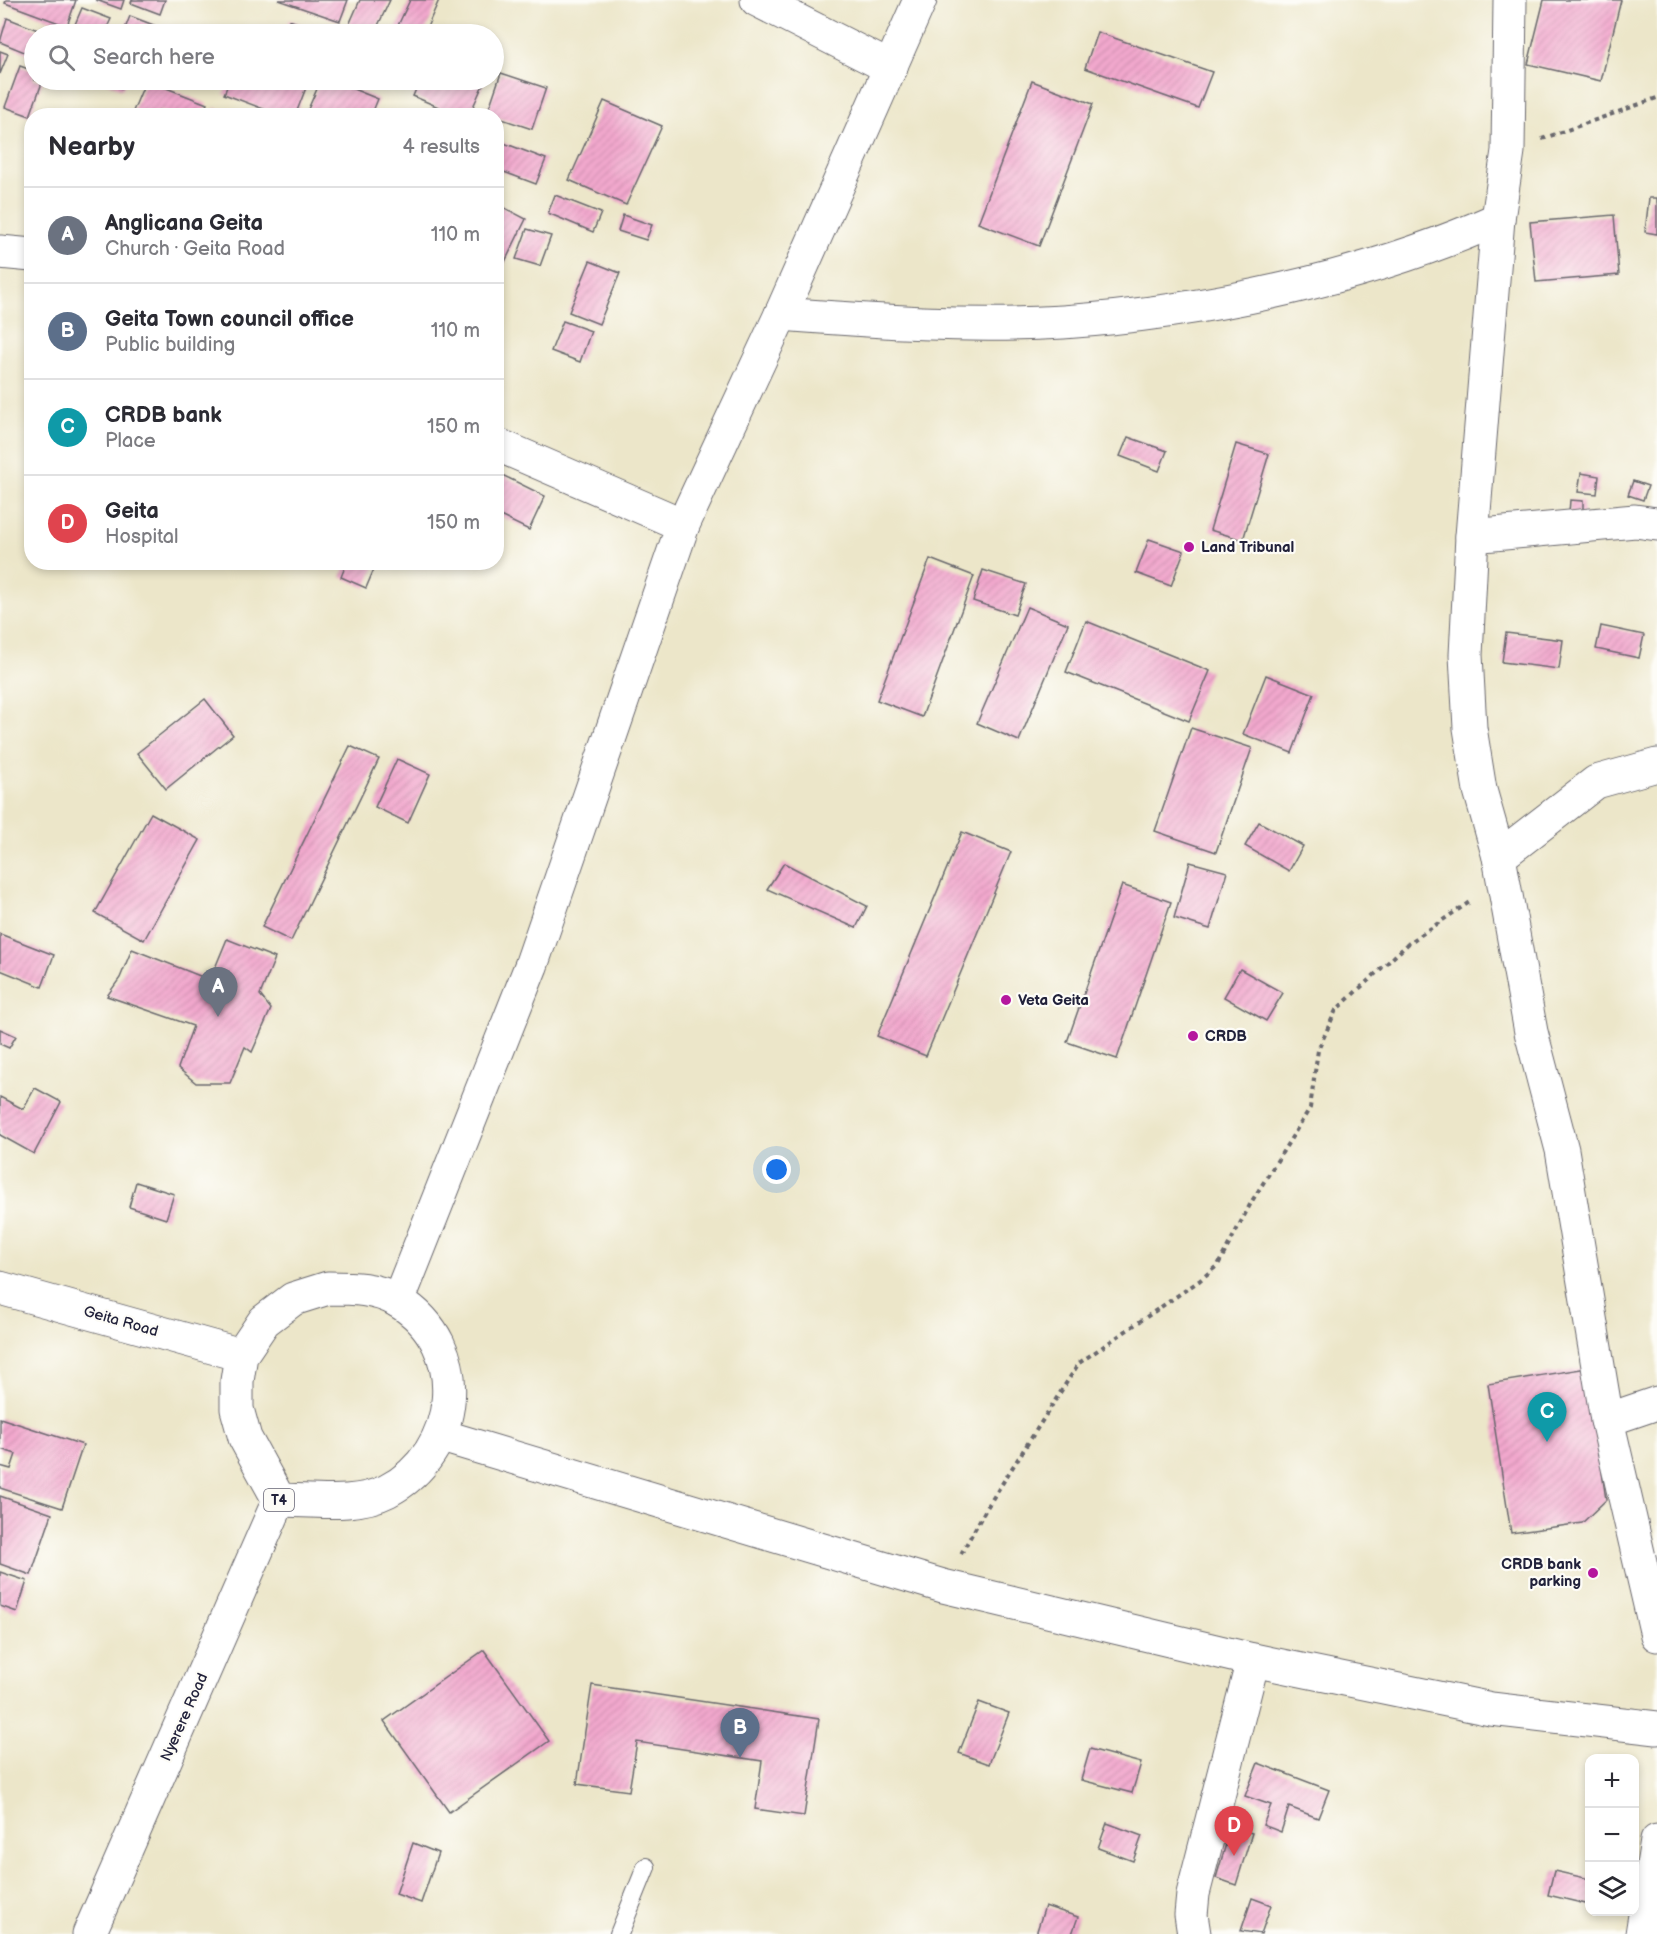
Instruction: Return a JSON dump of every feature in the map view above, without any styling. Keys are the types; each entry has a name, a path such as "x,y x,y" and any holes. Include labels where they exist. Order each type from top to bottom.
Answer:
{"main road":[{"path":"757,0 891,68"},
{"path":"398,1301 531,966 683,525 781,314 920,0"},
{"path":"1510,0 1508,151 1498,219 1472,536 1466,655 1470,728 1480,790 1501,869 1531,1032 1562,1150 1607,1420 1657,1635"},
{"path":"781,314 902,323 1062,322 1210,305 1384,264 1444,244 1498,219"},
{"path":"0,252 24,254"},
{"path":"504,447 683,525"},
{"path":"1472,536 1635,521 1657,524"},
{"path":"1501,869 1596,782 1657,765"},
{"name":"T4","path":"328,1287 364,1288 398,1301 428,1327 445,1360 450,1398 442,1436 419,1469 386,1492 347,1501 279,1500 246,1437 237,1409 237,1381 241,1355 264,1322 293,1299 328,1287"},
{"name":"Geita Road","path":"0,1288 241,1355"},
{"path":"1607,1420 1657,1403"},
{"path":"442,1436 943,1587 1253,1660 1491,1709 1657,1728"},
{"name":"Nyerere Road","path":"89,1934 279,1500"},
{"path":"1194,1934 1191,1915 1193,1893 1253,1660"},
{"path":"1642,1934 1657,1841"}],"lane":[{"path":"619,1934 646,1868"}],"path":[{"path":"1508,151 1657,98"},
{"path":"943,1587 986,1509 1079,1363 1199,1281 1218,1265 1252,1201 1310,1108 1318,1050 1336,1010 1409,943 1501,869"}],"building":[{"path":"6,0 76,0 68,24 62,24 5,3"},
{"path":"96,0 124,0 121,9"},
{"path":"132,0 165,0 160,14 131,3"},
{"path":"278,0 348,0 340,21"},
{"path":"360,0 390,0 379,24 349,24"},
{"path":"410,0 439,0 428,24 399,24"},
{"path":"1544,0 1621,0 1601,81 1528,64"},
{"path":"82,8 111,19 109,24 75,24"},
{"path":"130,16 151,24 127,24"},
{"path":"7,18 24,25 24,52 0,42"},
{"path":"289,20 300,24 288,24"},
{"path":"1097,32 1212,72 1198,108 1085,68"},
{"path":"0,51 8,54 0,74"},
{"path":"20,66 24,67 24,90 39,90 33,108 24,108 24,114 5,107"},
{"path":"504,74 546,88 532,129 504,120 504,108 489,108 495,90 504,90"},
{"path":"1032,81 1093,104 1039,246 978,223"},
{"path":"142,90 171,90 207,104 205,108 134,108"},
{"path":"226,90 305,90 298,108 261,108 224,94"},
{"path":"317,90 356,90 378,99 374,108 309,108"},
{"path":"416,90 481,90 473,108 441,108 413,96"},
{"path":"604,101 662,126 626,205 569,180"},
{"path":"504,143 546,159 536,184 504,172"},
{"path":"555,195 601,213 593,232 548,213"},
{"path":"1649,198 1657,198 1657,234 1645,232"},
{"path":"504,208 526,219 504,264"},
{"path":"623,215 652,225 646,240 618,231"},
{"path":"1614,215 1619,275 1536,282 1530,222"},
{"path":"527,229 551,236 540,266 516,259"},
{"path":"590,261 620,273 599,324 569,312"},
{"path":"563,321 591,331 580,362 551,351"},
{"path":"1128,437 1167,451 1159,471 1120,456"},
{"path":"1236,444 1269,454 1243,540 1210,530"},
{"path":"1581,473 1599,476 1597,494 1578,492"},
{"path":"504,476 545,496 529,530 504,518"},
{"path":"1633,481 1648,486 1643,500 1628,495"},
{"path":"1570,500 1583,501 1583,514 1569,513"},
{"path":"1149,539 1184,551 1171,586 1136,573"},
{"path":"930,559 974,576 922,717 877,700"},
{"path":"344,570 374,570 366,588 341,577"},
{"path":"983,570 1026,584 1015,615 973,601"},
{"path":"1027,607 1068,624 1019,741 977,723"},
{"path":"1086,621 1210,671 1189,721 1066,672"},
{"path":"1601,626 1644,635 1639,658 1596,649"},
{"path":"1506,633 1563,640 1559,669 1502,662"},
{"path":"1266,675 1314,694 1292,753 1243,734"},
{"path":"205,699 233,735 166,789 137,753"},
{"path":"1191,728 1252,748 1216,852 1155,831"},
{"path":"350,746 379,759 291,941 262,927"},
{"path":"397,759 430,774 408,823 375,807"},
{"path":"151,813 200,840 144,940 95,913"},
{"path":"1259,822 1303,846 1289,871 1245,846"},
{"path":"962,832 1011,852 926,1056 877,1036"},
{"path":"1190,862 1227,872 1210,929 1174,918"},
{"path":"784,863 867,906 856,928 767,889"},
{"path":"1122,885 1171,902 1117,1059 1067,1042"},
{"path":"0,934 54,955 42,987 0,970"},
{"path":"227,939 275,958 260,995 271,1009 252,1052 245,1047 230,1083 196,1083 178,1068 193,1026 107,996 120,978 132,949 210,980"},
{"path":"1240,969 1283,993 1266,1021 1224,997"},
{"path":"0,1029 16,1036 9,1048 0,1044"},
{"path":"35,1088 61,1102 34,1154 0,1135 0,1097 23,1109"},
{"path":"136,1182 174,1194 166,1219 129,1207"},
{"path":"1587,1368 1606,1500 1582,1523 1511,1533 1488,1384"},
{"path":"0,1418 83,1445 62,1508 0,1488 0,1466 11,1469 16,1454 0,1449"},
{"path":"0,1496 52,1514 31,1575 0,1564"},
{"path":"0,1572 27,1581 17,1612 0,1606"},
{"path":"484,1650 549,1741 449,1812 384,1721"},
{"path":"592,1685 819,1719 804,1816 755,1809 762,1761 637,1742 629,1791 577,1784"},
{"path":"979,1702 1009,1713 989,1764 959,1753"},
{"path":"1090,1749 1141,1763 1132,1793 1081,1780"},
{"path":"1258,1763 1329,1790 1318,1818 1289,1807 1281,1832 1263,1825 1271,1805 1245,1796"},
{"path":"1107,1823 1142,1836 1133,1861 1098,1848"},
{"path":"1231,1827 1252,1833 1236,1885 1216,1878"},
{"path":"413,1843 438,1853 421,1903 396,1894"},
{"path":"1554,1871 1585,1878 1585,1904 1548,1895"},
{"path":"1252,1898 1271,1905 1261,1934 1241,1931"},
{"path":"1045,1906 1078,1917 1072,1934 1036,1934"}],"place":[{"name":"Land Tribunal","path":"1189,547"},
{"name":"Veta Geita","path":"1006,1000"},
{"name":"Anglicana Geita","path":"218,1017"},
{"name":"CRDB","path":"1193,1036"},
{"name":"CRDB bank","path":"1547,1442"},
{"name":"CRDB bank parking","path":"1593,1573"},
{"name":"Geita Town council office","path":"740,1758"},
{"name":"Geita","path":"1234,1856"}]}
